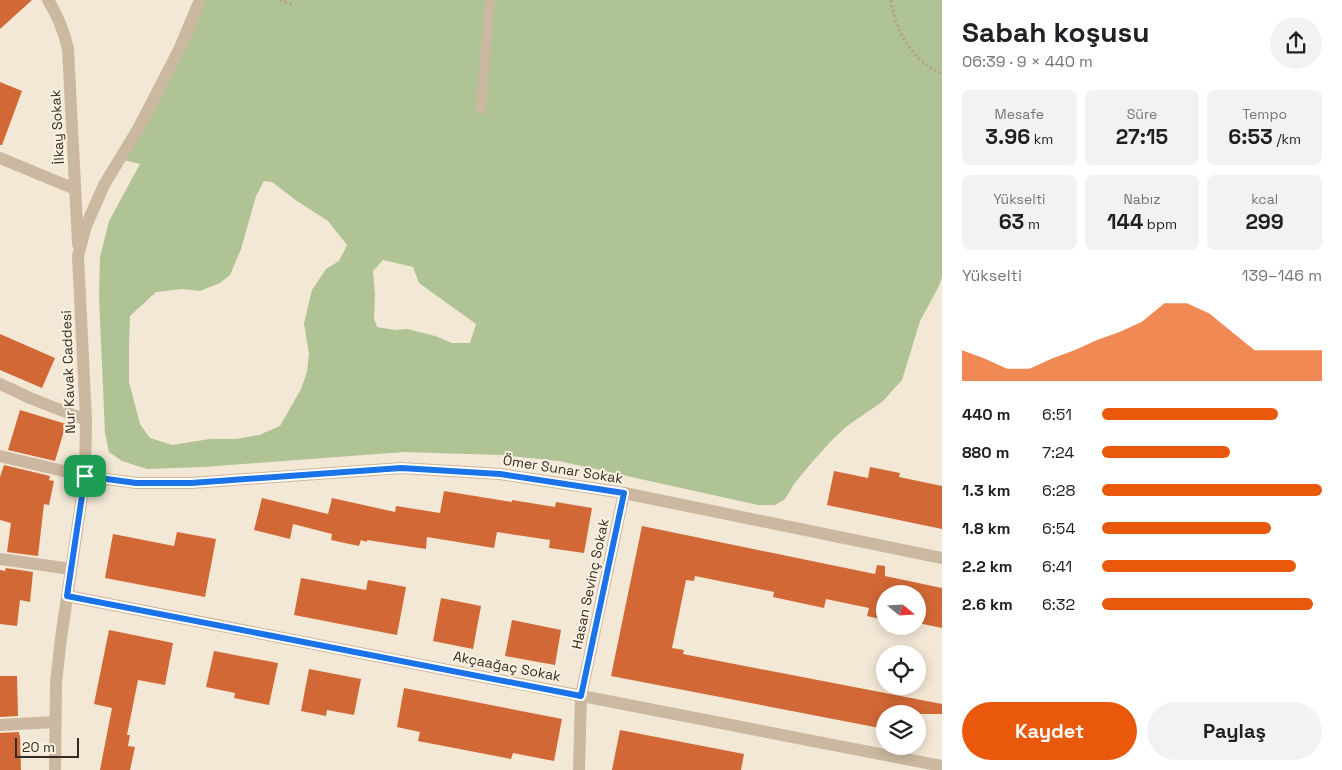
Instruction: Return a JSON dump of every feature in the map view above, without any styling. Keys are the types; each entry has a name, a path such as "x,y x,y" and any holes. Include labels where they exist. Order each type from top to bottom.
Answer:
{"street":[{"name":"İlkay Sokak","path":"48,0 63,28 68,49 78,256"},
{"name":"Nur Kavak Caddesi","path":"55,770 56,683 85,476 86,420 78,256 86,226 104,185 138,129 179,50 200,0"},
{"path":"0,158 75,189"},
{"path":"0,384 86,420"},
{"name":"Ömer Sunar Sokak","path":"0,456 85,476 136,483 191,483 401,468 500,474 624,493 942,558"},
{"name":"Hasan Sevinç Sokak","path":"579,770 581,696 624,493"},
{"path":"0,560 71,568"},
{"name":"Akçaağaç Sokak","path":"67,596 942,766"},
{"path":"0,725 55,722"}],"lane":[{"path":"481,109 490,0"}],"path":[{"path":"280,0 294,5"},
{"path":"891,0 895,21 909,48 929,67 942,74"}],"green space":[{"path":"200,0 942,0 942,277 920,321 902,380 882,402 847,426 833,439 794,484 785,499 775,505 758,505 559,461 501,455 404,452 204,467 147,469 122,461 109,452 105,433 99,296 100,257 109,221 140,164 120,159","holes":["264,181 272,182 328,221 347,245 339,261 326,269 312,290 304,323 309,354 307,372 301,389 280,426 259,435 236,439 210,439 172,445 150,438 140,424 129,382 130,316 156,292 182,289 200,291 220,283 230,275 241,249 256,196","383,260 413,267 419,283 476,324 470,343 452,343 435,336 407,329 395,330 377,327 374,318 375,294 373,271"]}],"building":[{"path":"0,0 32,0 0,29"},
{"path":"0,82 22,91 2,145 0,145"},
{"path":"0,334 55,358 42,388 0,370"},
{"path":"20,410 66,424 55,461 8,450"},
{"path":"4,465 50,476 49,480 54,481 49,505 44,504 38,556 7,552 11,523 0,520 0,477"},
{"path":"870,467 900,473 899,477 942,486 942,529 827,505 834,471 868,478"},
{"path":"444,491 555,507 556,502 592,508 584,553 549,548 550,540 497,532 494,548 427,537 426,549 367,540 367,542 361,540 359,546 331,540 332,534 293,524 290,539 254,530 262,498 328,514 332,498 395,512 396,506 440,513"},
{"path":"642,526 875,574 877,565 885,566 885,576 942,588 942,628 926,625 926,585 876,585 876,618 867,616 869,608 826,599 824,608 773,597 774,592 695,576 694,581 686,580 672,648 684,650 683,654 876,691 876,695 895,695 942,704 942,714 926,714 926,705 876,705 876,727 611,676"},
{"path":"177,532 216,539 205,597 105,578 113,534 174,546"},
{"path":"6,568 33,572 30,602 20,600 17,626 0,624 0,570 5,571"},
{"path":"301,578 366,590 368,580 406,587 397,635 294,615"},
{"path":"441,598 481,606 473,649 433,641"},
{"path":"512,620 561,630 555,665 505,656"},
{"path":"109,630 173,643 165,685 138,680 127,735 130,735 128,746 135,747 130,770 100,770 112,708 94,704"},
{"path":"214,651 278,663 269,705 234,698 235,693 206,687"},
{"path":"309,669 361,679 354,715 327,710 326,716 301,711"},
{"path":"0,676 17,676 18,716 0,717"},
{"path":"404,688 562,719 554,761 513,753 511,759 418,741 420,732 397,727"},
{"path":"620,730 744,754 741,770 612,770"},
{"path":"19,732 21,770 0,770 0,733"}],"route":[{"path":"401,468 500,474 624,493 581,696 67,596 85,476 136,483 191,483 401,468"}]}
